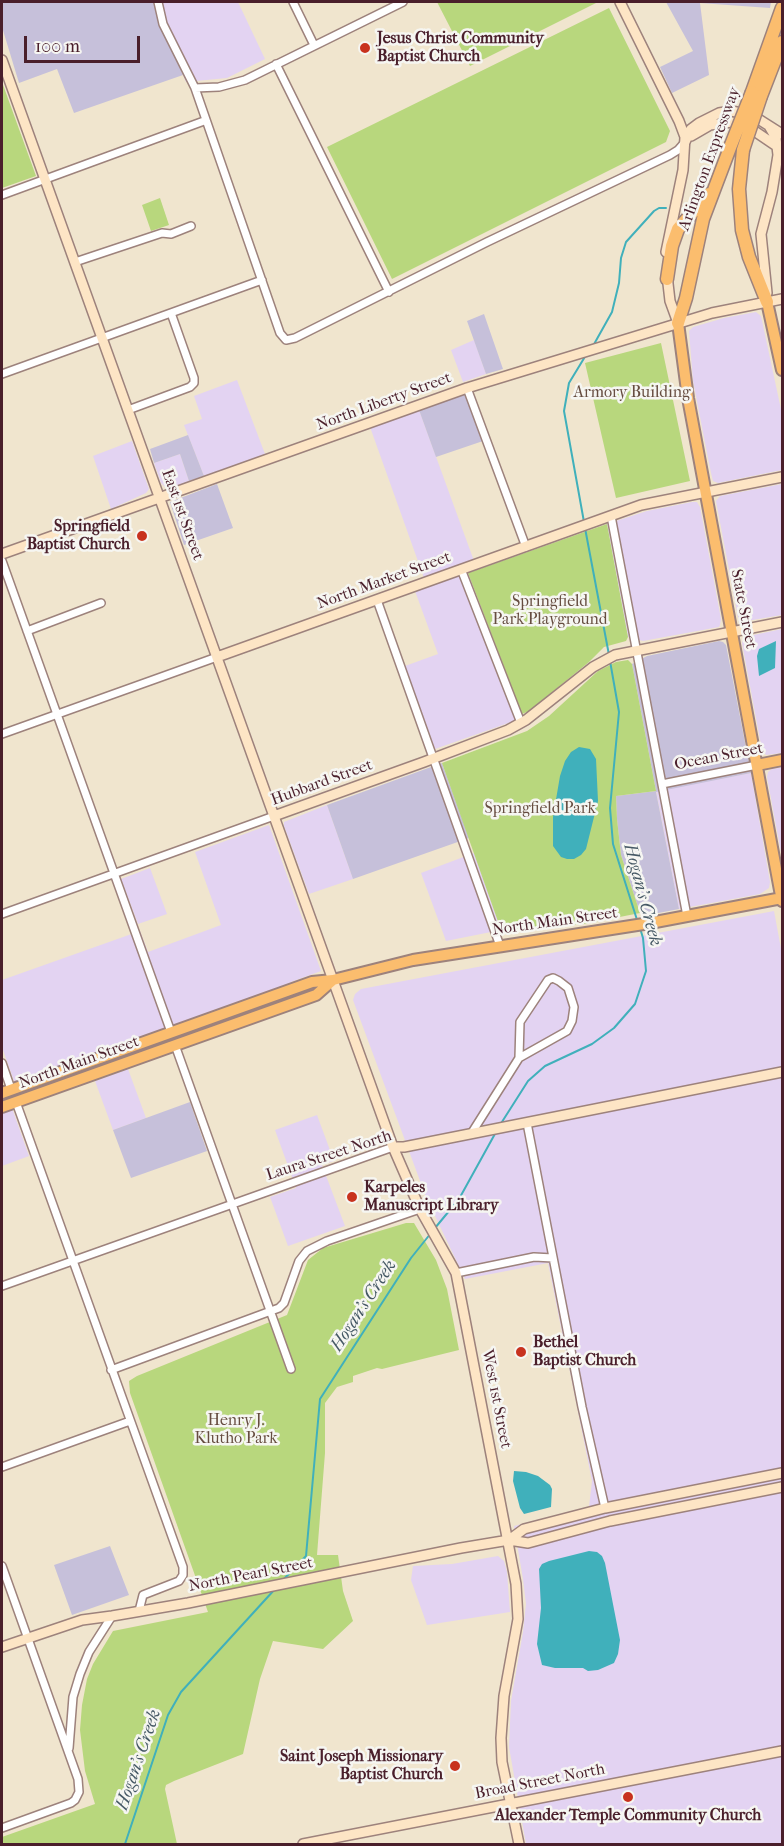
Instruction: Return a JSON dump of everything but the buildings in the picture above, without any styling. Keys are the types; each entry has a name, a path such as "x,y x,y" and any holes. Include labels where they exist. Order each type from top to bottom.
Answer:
{"highway":[{"name":"Arlington Expressway","path":"678,323 686,298 700,233 715,186 737,147 757,94 783,8"},
{"name":"Arlington Expressway","path":"757,94 783,42"},
{"name":"Arlington Expressway","path":"737,147 742,230 749,257 767,302"},
{"path":"667,279 672,246 678,229 715,186"}],"main road":[{"path":"767,302 783,370"},
{"name":"State Street","path":"678,323 683,371 782,899"},
{"name":"Ocean Street","path":"757,765 783,760"},
{"name":"North Main Street","path":"6,1091 312,982 333,980 413,960 627,927 782,899"},
{"name":"North Main Street","path":"2,1107 316,995 333,980"}],"street":[{"path":"158,2 163,24 195,88 204,121 280,333 286,340 295,338 670,155 708,126 729,122 750,128 780,148"},
{"path":"293,2 314,45"},
{"path":"195,88 219,87 245,80 401,2"},
{"path":"620,2 679,121 685,142"},
{"name":"East 1st Street","path":"2,60 333,980"},
{"path":"276,64 389,292"},
{"path":"678,323 670,301 667,246 683,170 685,142 689,132 696,125 722,112 745,112 783,135"},
{"path":"2,195 204,121"},
{"path":"767,302 761,240 780,148 769,126"},
{"path":"772,192 783,176"},
{"path":"75,262 162,233 171,234 191,226"},
{"path":"2,374 262,280"},
{"name":"North Liberty Street","path":"2,554 467,388 725,309 783,299"},
{"path":"128,410 190,387 194,383 171,313"},
{"path":"467,388 526,547"},
{"name":"North Market Street","path":"2,734 610,516 667,499 783,477"},
{"path":"610,516 687,916"},
{"path":"2,561 171,1032"},
{"path":"461,569 520,723"},
{"path":"376,600 500,946"},
{"path":"27,631 101,603"},
{"name":"Hubbard Street","path":"2,914 433,758 520,723 603,660 615,655 783,622"},
{"name":"Ocean Street","path":"662,784 757,765"},
{"path":"471,1134 519,1058 567,1031 572,1021 574,1007 568,988 553,978 548,980 520,1022 519,1058"},
{"name":"West 1st Street","path":"333,980 393,1147 420,1209 456,1273 516,1584 518,1619 504,1696 501,1738 502,1762 519,1845"},
{"path":"175,1045 291,1369"},
{"path":"2,1063 6,1091"},
{"name":"Laura Street North","path":"2,1286 393,1147 404,1148 783,1072"},
{"path":"16,1102 183,1567 183,1575 179,1581 143,1595 139,1611"},
{"path":"527,1123 582,1407 605,1508"},
{"path":"111,1370 279,1308 284,1303 299,1261 307,1251 327,1241 420,1209"},
{"path":"456,1273 534,1257 553,1258"},
{"path":"2,1467 130,1420"},
{"name":"North Pearl Street","path":"509,1540 524,1529 605,1508 783,1473"},
{"name":"North Pearl Street","path":"2,1647 72,1622 249,1591 509,1540 528,1543 610,1521 783,1487"},
{"path":"2,1566 78,1779 79,1792 71,1803 2,1828"},
{"path":"69,1753 73,1697 80,1674 95,1643 112,1616"},
{"name":"Broad Street North","path":"303,1845 783,1751"}],"shaded area":[{"path":"2,2 155,2 159,19 183,75 74,113 57,69 19,83 2,27"},
{"path":"155,2 238,2 265,59 227,78 186,82 159,19"},
{"path":"666,2 771,2 770,8 700,3 709,75 672,93 660,67 693,51"},
{"path":"756,312 761,316 782,414 782,470 718,483 713,481 711,473 693,381 689,331 693,327 724,318"},
{"path":"484,314 503,369 486,374 467,321"},
{"path":"474,340 486,374 463,382 451,350"},
{"path":"237,380 265,454 204,476 184,425 202,419 194,396"},
{"path":"466,393 483,441 436,457 419,410"},
{"path":"419,410 474,561 424,578 370,427"},
{"path":"188,435 204,476 189,481 180,454 154,463 150,449"},
{"path":"132,441 149,489 146,493 111,509 93,456"},
{"path":"180,454 189,481 170,488 165,487 161,483 154,463"},
{"path":"217,484 233,528 184,545 170,502"},
{"path":"782,484 782,615 741,622 738,617 716,501 720,496"},
{"path":"697,502 700,507 721,619 720,625 643,641 628,637 607,524 647,511"},
{"path":"468,573 522,714 514,721 435,749 405,666 438,654 415,591"},
{"path":"782,629 782,753 766,755 762,750 742,643 744,637"},
{"path":"719,641 726,645 751,773 656,792 679,909 648,915 640,913 621,855 616,796 656,791 632,664 647,656"},
{"path":"442,763 469,838 353,879 327,805"},
{"path":"782,767 782,858 767,777 768,772 772,769"},
{"path":"751,773 770,882 769,888 760,894 679,909 656,791"},
{"path":"327,805 353,879 309,894 284,822"},
{"path":"269,825 321,971 291,982 288,986 15,1084 2,1047 2,980 140,931 148,952 221,925 195,852"},
{"path":"474,853 501,930 446,941 421,873"},
{"path":"150,868 167,914 138,924 121,879"},
{"path":"774,911 782,954 782,1844 526,1844 509,1747 511,1701 526,1604 514,1526 589,1507 592,1481 548,1263 465,1279 426,1197 353,1000 355,994 361,989"},
{"path":"128,1069 146,1118 113,1130 95,1081"},
{"path":"190,1102 207,1151 131,1178 113,1130"},
{"path":"12,1108 29,1156 2,1166 2,1112"},
{"path":"317,1115 334,1161 322,1165 345,1226 288,1246 270,1197 296,1188 275,1130"},
{"path":"110,1546 129,1595 72,1615 54,1565"},
{"path":"498,1556 504,1561 507,1572 510,1612 427,1625 411,1580 413,1566 452,1564"}],"green space":[{"path":"437,2 598,2 470,66"},
{"path":"609,8 670,131 666,142 392,279 327,147"},
{"path":"2,82 36,176 2,188"},
{"path":"160,198 169,225 151,231 142,205"},
{"name":"Armory Building","path":"661,343 690,481 616,498 585,363"},
{"name":"Springfield Park Playground","path":"607,524 628,637 626,641 604,647 589,662 529,711 522,714 468,573"},
{"name":"Springfield Park","path":"628,660 632,664 656,791 616,796 621,855 640,913 584,924 501,930 442,763 527,731 549,716 598,671 616,662"},
{"name":"Henry J. Klutho Park","path":"406,1223 414,1223 436,1260 447,1289 459,1350 382,1369 377,1368 353,1376 353,1382 337,1387 325,1403 325,1453 317,1555 338,1555 343,1591 353,1621 323,1649 273,1641 260,1679 243,1754 166,1785 177,1844 2,1844 2,1837 95,1804 85,1771 80,1730 82,1705 87,1679 93,1664 113,1631 208,1612 130,1393 129,1381 287,1315 308,1260 323,1248"}],"water":[{"path":"776,641 775,668 759,676 757,656 759,649"},
{"path":"579,747 590,749 596,759 598,801 586,849 574,859 567,859 561,857 553,846 553,817 565,761 571,752"},
{"path":"514,1471 538,1476 550,1485 552,1489 551,1507 524,1514 520,1508 513,1481"},
{"path":"589,1551 597,1552 605,1563 620,1640 618,1654 614,1663 598,1670 588,1671 583,1668 555,1668 542,1665 537,1644 541,1608 539,1569 542,1564 549,1561"}],"waterway":[{"name":"Hogan's Creek","path":"593,346 612,312 626,242 654,211 666,208"},
{"name":"Hogan's Creek","path":"584,522 564,411 569,383 586,355"},
{"name":"Hogan's Creek","path":"585,528 609,655"},
{"name":"Hogan's Creek","path":"610,661 619,712 610,808 613,844 638,923"},
{"name":"Hogan's Creek","path":"500,1125 528,1081 545,1066 592,1044 614,1028 635,1004 646,971 640,928"},
{"name":"Hogan's Creek","path":"435,1228 459,1199 496,1132"},
{"name":"Hogan's Creek","path":"283,1580 306,1556 320,1399 411,1258 431,1233"},
{"name":"Hogan's Creek","path":"125,1844 168,1715 181,1692 275,1589"}],"place":[{"name":"Jesus Christ Community Baptist Church","path":"365,48"},
{"name":"Springfield Baptist Church","path":"142,536"},
{"name":"Karpeles Manuscript Library","path":"352,1197"},
{"name":"Bethel Baptist Church","path":"521,1352"},
{"name":"Saint Joseph Missionary Baptist Church","path":"455,1766"},
{"name":"Alexander Temple Community Church","path":"628,1797"}]}
